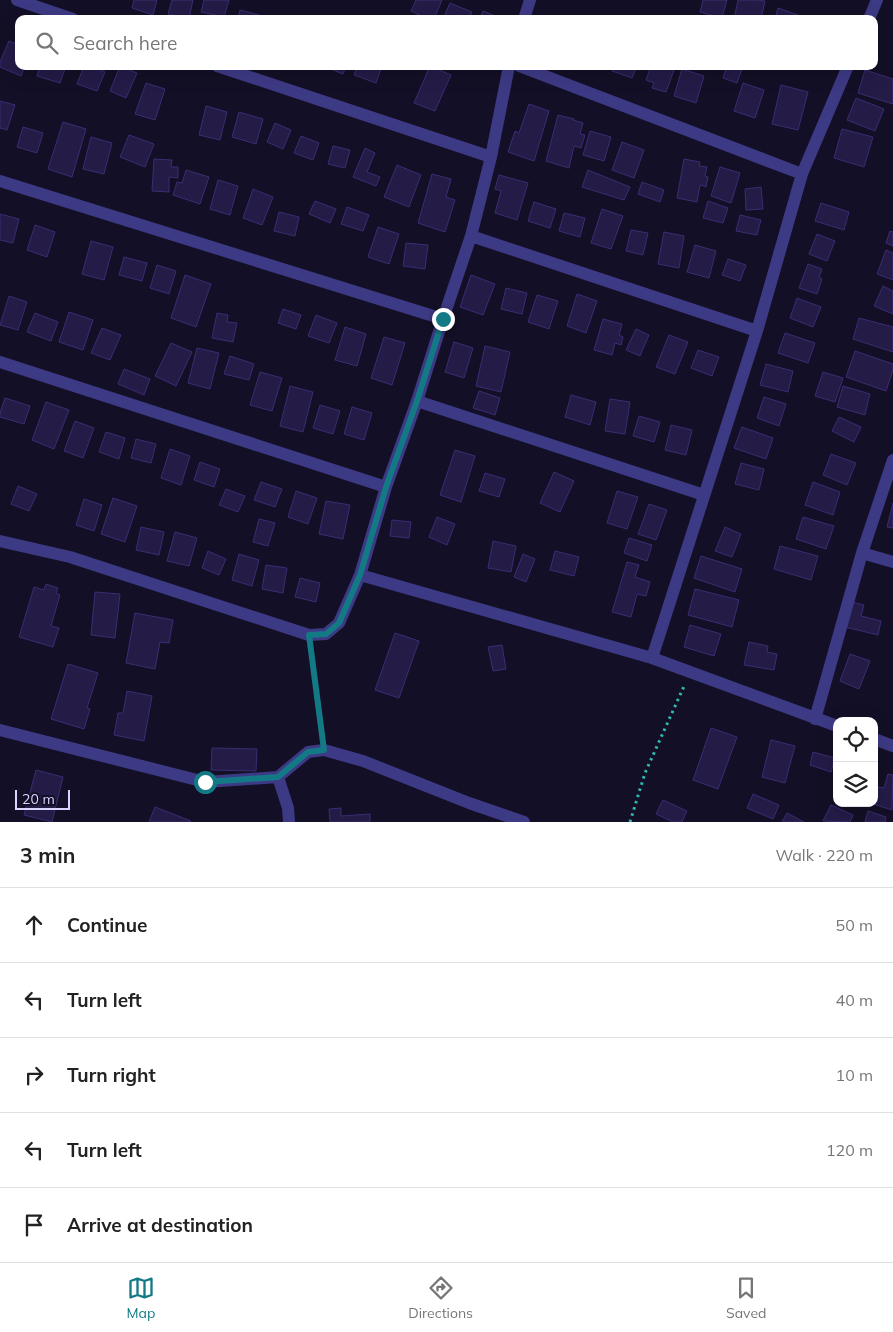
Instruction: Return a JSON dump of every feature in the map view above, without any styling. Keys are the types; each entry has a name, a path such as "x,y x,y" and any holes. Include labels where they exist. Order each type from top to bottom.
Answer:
{"street":[{"path":"17,0 62,15"},
{"path":"525,15 530,0"},
{"path":"871,15 877,0"},
{"path":"229,70 491,157"},
{"path":"0,541 70,557 309,635 326,634 339,623 360,575 386,487 417,401 471,236 491,157 508,70"},
{"path":"529,70 802,174"},
{"path":"652,658 757,331 802,174 846,70"},
{"path":"0,181 443,319"},
{"path":"471,236 757,331"},
{"path":"0,362 386,487"},
{"path":"417,401 704,496"},
{"path":"815,719 862,553 893,460"},
{"path":"862,553 893,562"},
{"path":"360,575 652,658 833,725"},
{"path":"0,730 205,782 278,777 308,752 324,750 363,761 468,803 524,822"},
{"path":"878,740 893,746"},
{"path":"278,777 288,808 289,822"}],"path":[{"path":"309,635 324,750"},
{"path":"630,822 645,773 690,672"}],"building":[{"path":"134,0 157,0 153,15 132,8"},
{"path":"172,0 193,0 190,15 168,14"},
{"path":"204,0 229,0 225,15 201,12"},
{"path":"416,0 442,0 436,15 420,15 411,11"},
{"path":"703,0 727,0 723,15 711,15 700,12"},
{"path":"738,0 765,1 762,15 735,15"},
{"path":"450,3 472,12 471,15 445,15"},
{"path":"778,8 798,15 776,15"},
{"path":"240,10 259,15 239,15"},
{"path":"483,11 493,15 482,15"},
{"path":"9,41 15,43 15,70 23,70 21,76 0,67 0,62"},
{"path":"39,70 65,70 60,83 37,76"},
{"path":"82,70 100,70 105,72 97,91 77,84"},
{"path":"118,70 130,70 137,73 126,98 110,91"},
{"path":"333,70 344,70 343,74"},
{"path":"356,70 381,70 376,83 354,75"},
{"path":"428,70 439,70 451,75 435,111 414,103"},
{"path":"612,70 635,70 632,78"},
{"path":"650,70 674,70 666,92 652,88 654,83 646,80"},
{"path":"682,70 704,76 696,103 674,96"},
{"path":"726,70 742,70 737,83 723,78"},
{"path":"865,70 893,79 893,104 858,93"},
{"path":"146,83 165,89 155,120 135,114"},
{"path":"743,83 764,90 755,118 734,111"},
{"path":"781,85 808,92 798,130 772,124"},
{"path":"856,98 884,109 875,131 847,120"},
{"path":"0,101 15,105 7,130 0,128"},
{"path":"529,104 549,111 534,161 508,152 515,131 519,133"},
{"path":"206,106 227,112 220,140 199,135"},
{"path":"239,112 263,119 256,144 232,137"},
{"path":"558,115 583,123 580,134 585,135 581,148 574,146 569,168 546,161"},
{"path":"63,122 86,129 72,177 48,169"},
{"path":"275,123 291,130 283,149 267,142"},
{"path":"23,127 43,133 37,153 17,147"},
{"path":"842,129 873,137 864,167 834,158"},
{"path":"590,131 611,137 604,161 583,155"},
{"path":"129,135 154,144 145,167 120,157"},
{"path":"301,136 319,143 313,160 294,153"},
{"path":"91,137 112,143 104,174 83,169"},
{"path":"622,142 644,150 634,178 612,170"},
{"path":"333,146 350,150 345,168 328,164"},
{"path":"365,148 375,153 367,172 380,177 376,186 353,177"},
{"path":"154,159 172,160 171,167 178,167 178,178 169,177 169,192 152,191"},
{"path":"684,159 700,162 699,166 707,167 705,176 708,177 706,187 700,185 697,202 677,198"},
{"path":"397,165 421,175 409,207 384,197"},
{"path":"720,167 740,173 731,203 711,196"},
{"path":"186,170 209,177 200,204 173,195 177,182 182,183"},
{"path":"588,170 630,187 624,200 582,187"},
{"path":"432,174 451,179 446,197 455,200 445,232 418,223"},
{"path":"499,175 528,183 517,220 495,213 501,191 495,189"},
{"path":"218,180 238,186 230,215 210,209"},
{"path":"642,182 664,190 660,202 638,194"},
{"path":"761,187 763,209 746,210 745,189"},
{"path":"253,189 273,197 262,225 243,218"},
{"path":"315,201 336,209 330,223 309,214"},
{"path":"708,201 728,208 723,223 703,218"},
{"path":"534,202 556,209 550,228 528,221"},
{"path":"821,203 849,212 844,230 815,221"},
{"path":"347,207 369,215 363,231 341,224"},
{"path":"602,209 623,216 611,249 591,243"},
{"path":"279,212 299,217 295,236 274,231"},
{"path":"564,213 585,218 580,237 559,231"},
{"path":"0,214 19,219 13,243 0,240"},
{"path":"740,215 761,220 757,235 736,231"},
{"path":"35,225 55,232 47,257 27,250"},
{"path":"378,227 399,234 389,264 368,257"},
{"path":"631,230 648,233 643,255 626,251"},
{"path":"890,231 893,232 893,246 886,243"},
{"path":"664,232 684,236 679,268 658,264"},
{"path":"817,234 835,241 827,261 809,254"},
{"path":"91,241 113,247 104,280 82,274"},
{"path":"406,243 428,245 425,269 403,266"},
{"path":"695,245 716,251 709,278 687,272"},
{"path":"886,250 893,253 893,280 877,274"},
{"path":"124,257 147,263 142,281 119,275"},
{"path":"728,259 746,265 740,281 722,275"},
{"path":"808,264 822,269 819,277 822,279 817,294 799,288"},
{"path":"157,265 176,271 169,294 150,288"},
{"path":"185,275 211,284 196,327 171,318"},
{"path":"471,275 495,284 483,315 460,307"},
{"path":"883,286 893,291 893,314 874,306"},
{"path":"506,288 527,293 522,314 501,309"},
{"path":"577,294 597,301 586,333 567,326"},
{"path":"537,295 558,301 549,329 528,322"},
{"path":"9,296 27,302 18,330 0,325"},
{"path":"797,298 821,307 813,327 790,318"},
{"path":"283,309 301,315 296,329 278,323"},
{"path":"69,312 93,320 83,350 59,342"},
{"path":"35,313 58,322 51,341 27,332"},
{"path":"217,313 228,315 227,322 237,323 233,342 212,338"},
{"path":"316,315 337,323 329,343 308,336"},
{"path":"859,318 893,327 893,352 853,339"},
{"path":"603,319 622,324 619,335 623,337 621,345 615,343 612,355 594,350"},
{"path":"345,327 366,334 357,366 335,360"},
{"path":"102,328 121,335 110,360 91,353"},
{"path":"636,329 649,335 640,356 626,350"},
{"path":"785,333 815,343 808,363 778,353"},
{"path":"669,335 688,342 675,374 656,367"},
{"path":"384,337 405,343 392,385 371,378"},
{"path":"454,342 473,348 464,378 445,372"},
{"path":"171,343 192,352 176,386 155,376"},
{"path":"485,346 510,352 501,392 476,386"},
{"path":"197,348 219,353 210,389 188,383"},
{"path":"698,350 719,357 712,376 691,368"},
{"path":"855,351 893,364 893,370 886,391 846,377"},
{"path":"230,356 254,364 249,380 224,374"},
{"path":"766,364 793,371 788,392 760,385"},
{"path":"124,369 150,379 144,395 118,384"},
{"path":"260,372 282,378 272,411 250,405"},
{"path":"823,372 843,378 835,402 815,396"},
{"path":"290,386 313,392 303,432 280,426"},
{"path":"843,386 870,394 865,415 837,407"},
{"path":"479,391 500,398 495,415 473,408"},
{"path":"571,395 596,402 590,425 565,417"},
{"path":"764,397 786,404 779,426 757,418"},
{"path":"5,398 30,406 24,424 0,417"},
{"path":"610,399 630,402 625,434 605,431"},
{"path":"46,402 69,410 54,449 32,440"},
{"path":"320,405 340,411 333,434 313,428"},
{"path":"352,407 372,413 364,440 344,434"},
{"path":"639,416 660,422 654,442 633,436"},
{"path":"839,417 861,427 854,442 832,431"},
{"path":"75,421 94,428 83,458 64,451"},
{"path":"671,425 692,430 686,455 665,450"},
{"path":"742,427 773,438 766,459 734,448"},
{"path":"106,432 125,438 119,459 99,452"},
{"path":"136,439 156,444 151,463 131,458"},
{"path":"170,449 190,456 181,485 161,478"},
{"path":"455,450 475,456 461,502 440,495"},
{"path":"831,454 856,463 847,485 823,475"},
{"path":"200,462 220,469 214,487 194,480"},
{"path":"741,463 764,469 759,490 735,484"},
{"path":"554,472 574,481 560,512 540,503"},
{"path":"485,473 505,479 499,497 479,491"},
{"path":"261,482 282,489 275,507 254,500"},
{"path":"813,482 840,492 833,515 805,505"},
{"path":"18,486 37,494 29,511 11,504"},
{"path":"226,489 245,496 238,512 219,505"},
{"path":"296,491 317,498 308,524 288,517"},
{"path":"617,491 638,497 627,529 607,523"},
{"path":"113,498 137,506 125,542 101,534"},
{"path":"84,499 102,505 94,531 76,525"},
{"path":"326,501 350,505 343,539 319,534"},
{"path":"893,503 893,528 887,527"},
{"path":"649,504 667,510 656,540 638,534"},
{"path":"437,517 455,524 447,545 429,537"},
{"path":"803,517 834,526 826,549 796,539"},
{"path":"259,519 275,523 268,546 253,542"},
{"path":"392,520 411,522 409,538 390,536"},
{"path":"141,527 164,532 159,555 136,550"},
{"path":"725,527 741,534 732,557 715,551"},
{"path":"175,532 197,538 189,566 167,561"},
{"path":"629,538 652,545 647,561 624,553"},
{"path":"493,541 516,546 511,572 488,568"},
{"path":"780,546 818,556 811,580 774,569"},
{"path":"208,551 226,559 219,575 202,568"},
{"path":"555,551 579,557 574,576 550,570"},
{"path":"239,554 259,560 252,586 232,580"},
{"path":"523,554 535,559 526,582 514,577"},
{"path":"701,556 742,569 735,592 694,578"},
{"path":"627,562 639,565 635,577 650,582 646,596 637,594 631,617 612,612"},
{"path":"266,565 287,568 283,593 262,589"},
{"path":"300,578 320,583 316,602 295,597"},
{"path":"46,584 58,588 56,593 60,595 51,626 59,628 53,647 19,637 34,587 44,590"},
{"path":"695,589 739,600 732,627 688,615"},
{"path":"95,592 120,594 115,638 91,635"},
{"path":"852,602 864,605 861,616 881,621 878,635 845,627"},
{"path":"135,613 173,620 169,643 160,642 155,669 126,663"},
{"path":"690,625 721,634 714,656 684,647"},
{"path":"395,633 419,641 399,698 375,690"},
{"path":"749,642 768,646 767,652 777,654 774,670 744,665"},
{"path":"502,645 506,669 493,671 488,647"},
{"path":"850,654 870,661 859,689 840,681"},
{"path":"68,664 98,673 87,708 90,709 84,729 51,719"},
{"path":"127,691 152,696 144,741 114,735 118,713 123,713"},
{"path":"711,728 737,737 718,789 693,780"},
{"path":"771,740 795,746 785,783 762,777"},
{"path":"212,748 257,749 256,771 211,770"},
{"path":"813,752 833,757 831,772 810,765"},
{"path":"36,770 63,777 52,822 24,815"},
{"path":"888,774 893,775 892,810 878,806 878,787 884,788"},
{"path":"753,794 779,805 773,819 747,808"},
{"path":"663,800 687,811 682,822 673,822 656,814"},
{"path":"831,805 853,815 850,822 823,821"},
{"path":"155,807 191,821 149,822"},
{"path":"341,808 341,816 370,814 370,822 330,822 329,809"},
{"path":"868,811 886,817 885,822 865,822"},
{"path":"787,813 804,822 782,822"}],"route":[{"path":"205,782 278,777 308,752 324,750 309,635 326,634 339,623 360,575 386,487 417,401 443,319"}]}
